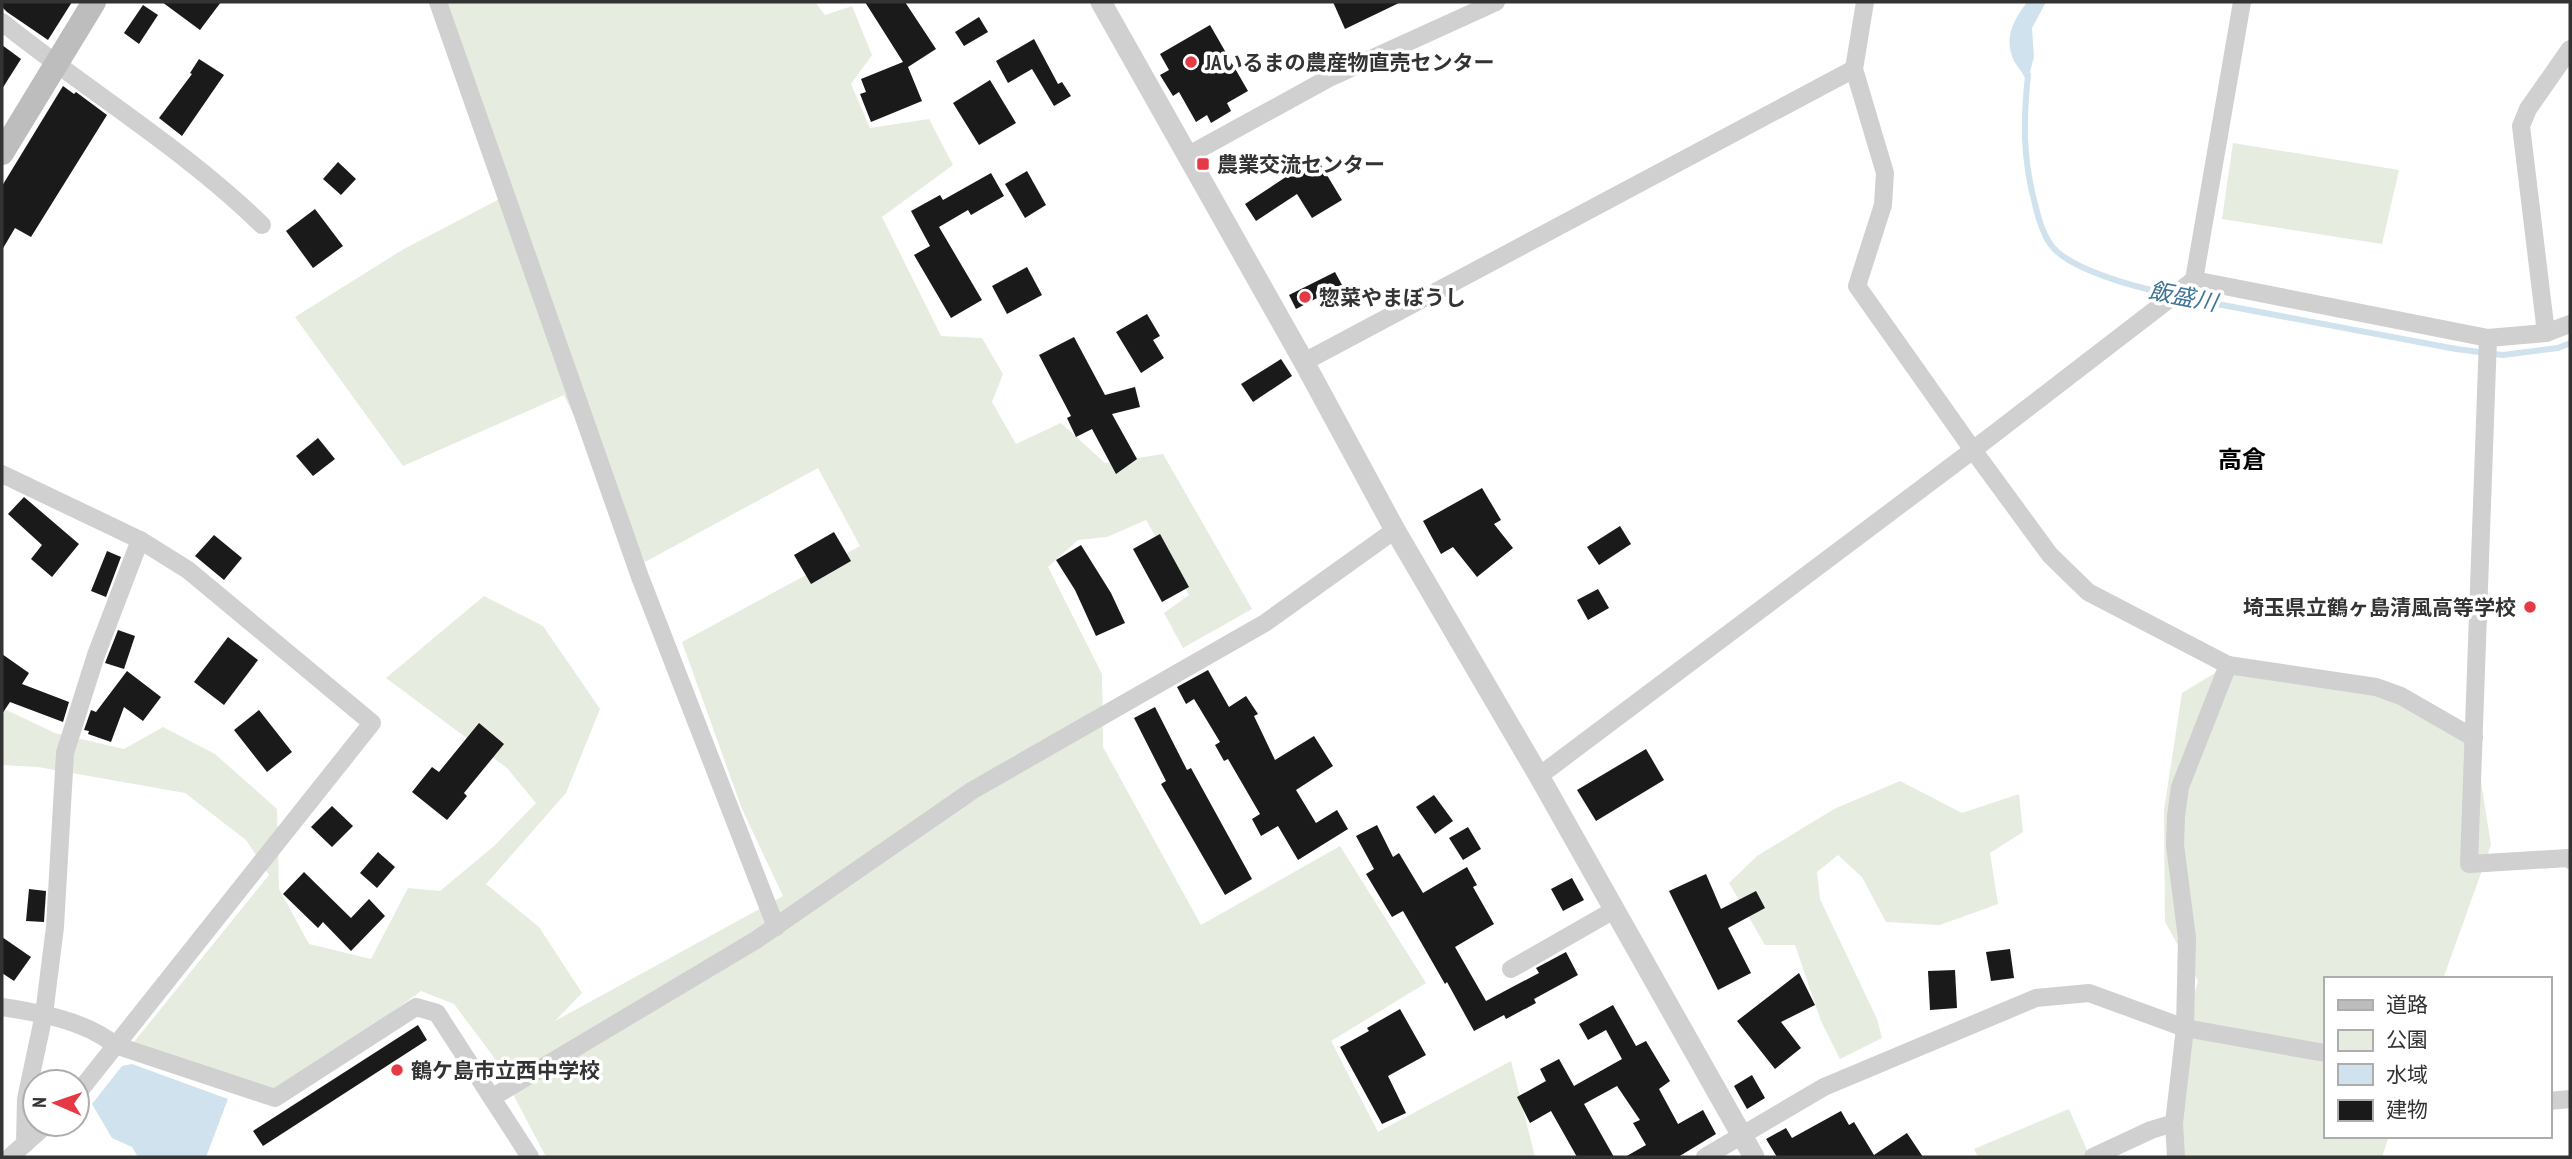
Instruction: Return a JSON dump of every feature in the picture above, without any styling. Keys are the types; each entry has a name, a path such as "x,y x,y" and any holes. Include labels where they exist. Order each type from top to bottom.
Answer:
{"main road":[{"path":"2,153 94,2"}],"street":[{"path":"438,2 640,577 776,928"},
{"path":"1101,2 1304,362 1395,530 1539,776 1754,1157"},
{"path":"1187,156 1329,78 1496,2"},
{"path":"1864,2 1854,69 1885,173 1883,205 1857,286 2050,555 2088,592 2228,665 2376,687 2401,696 2474,738"},
{"path":"1539,776 1973,450 2194,280 2242,2"},
{"path":"2,22 56,65 133,118 234,197 262,225"},
{"path":"2546,332 2521,126 2528,109 2570,49"},
{"path":"1304,362 1854,69"},
{"path":"2194,280 2488,338 2546,332 2570,324"},
{"path":"2488,338 2469,864 2570,860"},
{"path":"2,474 140,540 188,570 372,723 91,1076"},
{"path":"492,1097 776,928 973,790 1265,623 1395,530"},
{"path":"25,1144 26,1099 44,1014 55,928 65,753 96,655 140,540"},
{"path":"2176,1157 2174,1123 2185,1028 2187,938 2175,845 2176,816 2180,787 2228,665"},
{"path":"1511,969 1614,910"},
{"path":"1705,1157 1824,1087 2036,998 2089,993 2185,1028 2324,1052"},
{"path":"2,1007 44,1014 102,1034 115,1045 275,1098 416,1007 437,1013 530,1157"},
{"path":"2551,1101 2570,1099"},
{"path":"2094,1157 2151,1130 2174,1123"},
{"path":"10,1157 32,1138"}],"green space":[{"path":"446,2 815,2 825,15 852,6 872,55 851,84 870,128 929,119 953,165 882,217 941,336 982,338 1003,374 992,402 1016,444 1061,423 1105,463 1163,454 1252,609 1183,648 1164,613 1189,595 1146,520 1107,537 1078,540 1048,567 1102,674 1103,747 1201,925 1340,846 1426,983 1331,1041 1378,1132 1511,1061 1535,1157 546,1157 493,1056 454,1004 421,991 275,1098 134,1042 269,875 246,840 185,793 38,767 2,765 2,708 55,733 124,749 163,727 215,754 277,809 279,889 309,944 371,959 408,888 440,891 494,846 536,803 507,768 386,678 484,596 543,626 600,709 566,793 486,884 539,927 582,993 555,1021 783,896 742,809 682,642 860,546 818,468 645,562 564,395 403,466 295,317 402,250 513,192"},
{"path":"2233,143 2399,170 2382,244 2222,219"},
{"path":"2228,665 2376,687 2474,738 2491,845 2444,977 2324,977 2324,1138 2388,1138 2382,1157 2176,1157 2185,1028 2198,981 2165,922 2164,810 2182,693"},
{"path":"1900,781 1962,813 2019,794 2023,832 1990,853 1998,904 1940,925 1886,922 1862,877 1838,855 1817,872 1820,899 1877,1019 1882,1038 1840,1059 1821,1021 1795,945 1765,945 1729,883 1757,856 1834,809"},
{"path":"2069,1109 2090,1157 1978,1157 1974,1149"}],"water":[{"path":"2027,2 2046,2 2032,28 2034,57 2027,83 2010,51 2010,36 2014,22"},
{"path":"132,1064 228,1099 206,1157 138,1157 132,1147 112,1138 92,1104 122,1066"}],"building":[{"path":"2,2 72,2 48,40 7,12 2,7"},
{"path":"162,2 221,2 200,30"},
{"path":"865,2 905,2 936,49 908,67 922,101 871,122 860,94 866,92 861,79 903,62"},
{"path":"1333,2 1401,2 1345,29"},
{"path":"143,5 158,15 139,44 124,33"},
{"path":"979,17 988,32 964,46 955,32"},
{"path":"1210,25 1248,91 1227,103 1231,111 1211,123 1207,115 1196,122 1179,92 1173,96 1160,75 1169,70 1160,54"},
{"path":"1034,39 1058,84 1062,82 1071,96 1054,106 1032,69 1008,83 996,61"},
{"path":"2,45 21,59 2,89"},
{"path":"199,59 224,75 182,136 159,118 192,74 190,73"},
{"path":"990,80 1016,123 979,145 953,103"},
{"path":"63,86 74,94 76,92 107,115 31,237 15,228 2,250 2,186"},
{"path":"1316,157 1342,200 1312,218 1297,194 1256,221 1245,204"},
{"path":"338,162 356,179 341,195 323,179"},
{"path":"1027,171 1046,205 1025,218 1005,184"},
{"path":"991,173 1004,196 971,215 968,210 939,227 982,300 951,318 914,255 930,246 911,211 940,195 943,200"},
{"path":"315,209 343,246 313,268 286,231"},
{"path":"1027,267 1042,295 1007,314 992,286"},
{"path":"1335,272 1342,285 1296,309 1289,295"},
{"path":"1147,314 1160,336 1153,340 1164,358 1141,373 1116,332"},
{"path":"1074,337 1105,395 1135,387 1140,407 1112,414 1137,459 1116,474 1092,429 1076,437 1067,418 1071,416 1039,355"},
{"path":"1281,359 1292,376 1253,402 1241,384"},
{"path":"318,438 335,459 313,476 296,456"},
{"path":"1482,488 1501,520 1494,524 1513,548 1477,577 1453,547 1441,554 1423,521"},
{"path":"24,497 79,544 52,577 31,559 42,545 8,514"},
{"path":"1620,526 1631,544 1599,565 1587,547"},
{"path":"834,532 851,561 811,584 794,555"},
{"path":"1160,534 1189,587 1162,602 1133,549"},
{"path":"214,535 242,558 224,580 195,556"},
{"path":"1081,545 1111,593 1125,623 1096,636 1075,590 1056,560"},
{"path":"107,551 121,557 106,597 91,591"},
{"path":"1598,589 1609,608 1588,620 1577,600"},
{"path":"118,630 135,636 124,669 105,663"},
{"path":"228,637 258,660 224,705 194,682"},
{"path":"2,654 29,673 22,684 69,702 63,722 10,702 2,714"},
{"path":"1208,670 1229,707 1246,696 1258,714 1254,716 1275,760 1314,736 1333,766 1296,790 1316,823 1337,810 1348,829 1298,860 1278,826 1261,836 1252,819 1260,814 1228,759 1224,761 1215,745 1220,742 1194,699 1186,704 1177,687"},
{"path":"127,671 161,697 143,721 124,707 111,742 88,734 89,731 84,730 91,710 96,712"},
{"path":"1155,707 1187,770 1191,768 1252,879 1225,895 1161,784 1166,781 1134,718"},
{"path":"259,710 292,752 267,772 234,730"},
{"path":"479,723 504,744 464,793 467,796 447,820 412,792 432,767 439,772"},
{"path":"1646,749 1664,780 1596,821 1577,790"},
{"path":"1434,795 1453,821 1435,834 1416,807"},
{"path":"332,806 353,826 332,847 311,827"},
{"path":"1377,825 1393,857 1399,853 1423,893 1467,867 1477,885 1473,887 1494,924 1455,947 1486,1001 1539,973 1536,968 1566,952 1578,975 1534,999 1536,1003 1506,1019 1504,1015 1474,1031 1403,911 1392,917 1366,874 1374,869 1356,836"},
{"path":"1468,827 1481,849 1463,860 1449,838"},
{"path":"378,852 395,867 377,888 360,873"},
{"path":"304,872 351,918 369,899 385,916 351,951 323,922 318,928 283,894"},
{"path":"1706,874 1721,909 1756,891 1765,908 1728,928 1751,973 1718,990 1669,891"},
{"path":"1572,878 1584,900 1563,911 1551,889"},
{"path":"29,889 46,891 44,922 26,921"},
{"path":"2,937 31,957 14,981 2,973"},
{"path":"2010,949 2014,978 1991,981 1986,952"},
{"path":"1955,970 1957,1008 1930,1010 1928,971"},
{"path":"1799,973 1815,1005 1781,1022 1801,1048 1775,1069 1737,1021"},
{"path":"1613,1005 1636,1046 1646,1041 1670,1081 1659,1089 1678,1124 1703,1110 1716,1134 1678,1157 1625,1157 1646,1145 1633,1123 1640,1120 1617,1086 1584,1104 1614,1157 1577,1157 1551,1111 1530,1123 1517,1097 1546,1081 1540,1069 1559,1059 1574,1086 1622,1059 1606,1030 1588,1040 1579,1024"},
{"path":"1400,1009 1426,1055 1388,1076 1406,1113 1382,1124 1340,1047"},
{"path":"418,1025 427,1040 263,1146 253,1131"},
{"path":"1752,1075 1765,1098 1747,1109 1734,1086"},
{"path":"1841,1111 1849,1125 1854,1122 1874,1155 1907,1133 1923,1157 1777,1157 1766,1139 1786,1128 1792,1138"}],"waterway":[{"name":"飯盛川","path":"2028,75 2025,109 2026,156 2036,209 2048,241 2060,254 2088,270 2169,294"},
{"name":"飯盛川","path":"2180,297 2456,349 2503,355 2558,348 2570,343"}],"place":[{"name":"JAいるまの農産物直売センター","path":"1191,62"},
{"name":"農業交流センター","path":"1203,164"},
{"name":"惣菜やまぼうし","path":"1305,297"},
{"name":"埼玉県立鶴ヶ島清風高等学校","path":"2530,607"},
{"name":"鶴ケ島市立西中学校","path":"397,1070"}],"district":[{"name":"高倉","path":"2242,459"}]}
